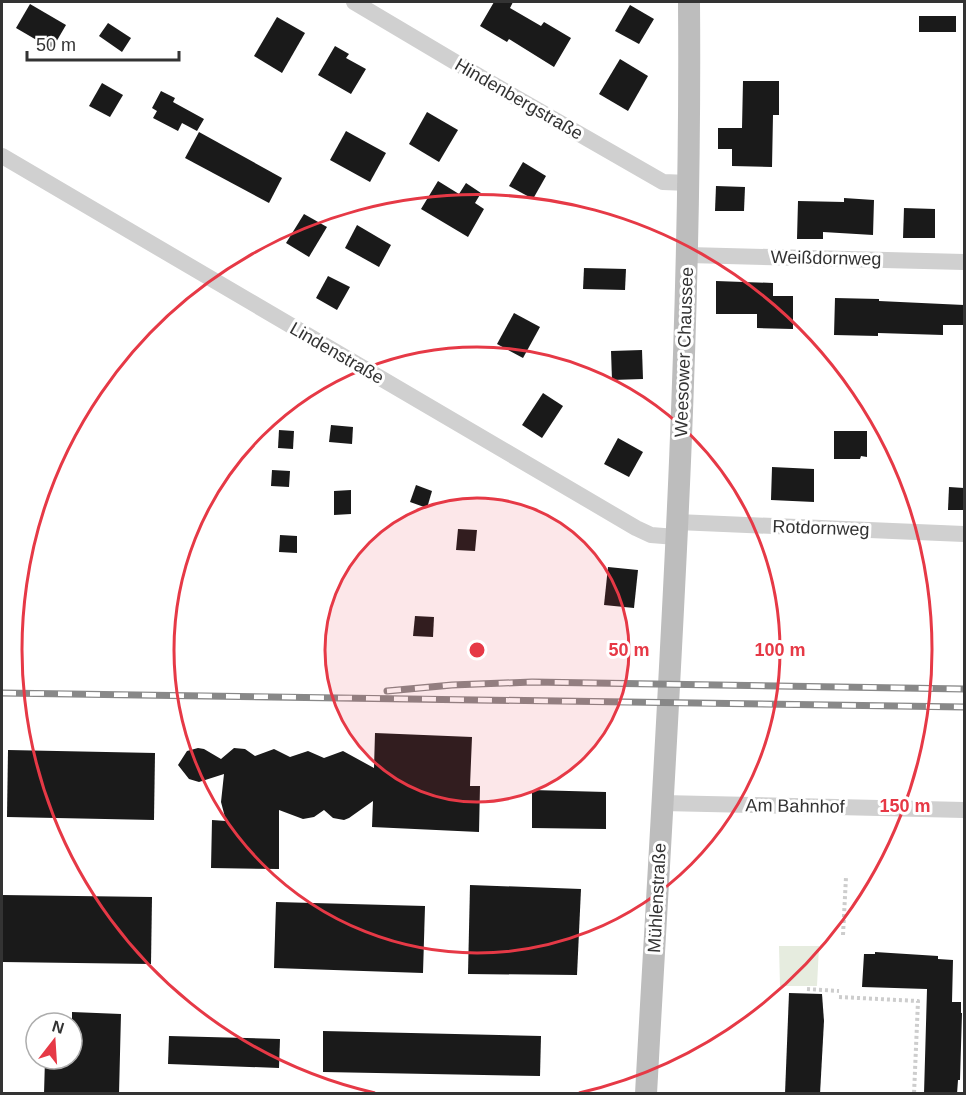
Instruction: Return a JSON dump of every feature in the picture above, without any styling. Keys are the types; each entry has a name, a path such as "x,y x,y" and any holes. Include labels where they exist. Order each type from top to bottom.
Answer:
{"main road":[{"name":"Weesower Chaussee","path":"669,703 688,255 689,2"},
{"name":"Mühlenstraße","path":"646,1094 669,703"}],"street":[{"name":"Hindenbergstraße","path":"354,2 663,182 689,183"},
{"name":"Lindenstraße","path":"2,156 636,528 651,535 677,530"},
{"name":"Weißdornweg","path":"688,255 964,262"},
{"name":"Rotdornweg","path":"677,530 964,534"},
{"name":"Am Bahnhof","path":"662,803 964,810"}],"path":[{"path":"843,936 846,878"},
{"path":"807,988 839,991"},
{"path":"839,997 918,1001 914,1094"}],"shaded area":[{"path":"779,946 819,946 817,986 780,986"}],"building":[{"path":"494,2 513,2 510,8 541,26 544,22 571,38 554,67 509,39 507,42 480,26"},
{"path":"30,4 66,25 52,49 16,28"},
{"path":"630,5 654,19 639,44 615,31"},
{"path":"919,16 956,16 956,32 919,32"},
{"path":"277,17 305,33 282,73 254,56"},
{"path":"108,23 131,38 122,52 99,36"},
{"path":"335,46 349,54 346,58 366,69 351,94 318,75"},
{"path":"620,59 648,76 628,111 599,94"},
{"path":"743,81 779,81 779,115 773,115 772,167 732,166 732,149 718,149 718,128 742,128"},
{"path":"102,83 123,95 110,117 89,106"},
{"path":"161,91 175,98 173,102 204,119 197,131 182,123 178,131 153,118 157,111 152,108"},
{"path":"427,112 458,130 439,162 409,144"},
{"path":"346,131 386,153 370,182 330,160"},
{"path":"199,132 282,178 269,203 185,158"},
{"path":"523,162 546,176 533,199 509,186"},
{"path":"438,181 459,194 466,183 481,193 475,203 484,209 468,237 421,209"},
{"path":"716,186 745,187 744,211 715,211"},
{"path":"844,198 874,200 873,235 823,232 823,239 797,239 798,201 844,202"},
{"path":"904,208 935,209 935,238 903,238"},
{"path":"304,214 327,227 309,257 286,243"},
{"path":"357,225 391,245 379,267 345,248"},
{"path":"584,268 626,269 625,290 583,289"},
{"path":"328,276 350,287 337,310 316,298"},
{"path":"716,281 773,283 773,296 793,296 793,329 757,328 757,314 716,314"},
{"path":"835,298 964,305 964,325 943,325 943,335 878,333 878,336 834,335"},
{"path":"514,313 540,327 523,358 497,344"},
{"path":"642,350 643,379 612,380 611,351"},
{"path":"543,393 563,406 542,438 522,425"},
{"path":"331,425 353,427 352,444 329,442"},
{"path":"279,430 294,431 293,449 278,448"},
{"path":"834,431 867,431 867,457 834,459"},
{"path":"618,438 643,452 629,477 604,464"},
{"path":"772,467 814,469 814,502 771,500"},
{"path":"272,470 290,471 289,487 271,486"},
{"path":"416,485 432,491 427,508 410,502"},
{"path":"949,487 964,488 964,510 948,510"},
{"path":"351,490 351,514 334,515 334,491"},
{"path":"458,529 477,530 475,551 456,550"},
{"path":"280,535 297,536 297,553 279,552"},
{"path":"608,567 638,570 634,608 604,605"},
{"path":"415,616 434,617 433,637 413,636"},
{"path":"375,733 472,737 470,786 480,786 479,832 372,827 373,801 344,820 333,818 324,810 314,817 303,819 279,810 279,869 211,868 212,820 226,821 221,802 224,774 199,782 189,779 178,765 187,751 204,749 221,759 234,748 245,749 255,756 274,749 290,757 308,751 324,758 343,751 374,768"},
{"path":"8,750 155,753 154,820 7,817"},
{"path":"532,790 606,792 606,829 532,828"},
{"path":"470,885 581,889 577,975 468,974"},
{"path":"2,895 152,897 151,964 2,962"},
{"path":"276,902 425,906 423,973 274,968"},
{"path":"875,952 938,956 938,959 953,960 952,1002 961,1002 962,1013 960,1080 958,1080 957,1094 924,1094 927,989 862,987 864,954 875,954"},
{"path":"789,993 822,994 824,1021 820,1094 785,1094"},
{"path":"84,1012 121,1014 119,1094 44,1094 45,1071 84,1071"},
{"path":"323,1031 541,1036 540,1076 323,1072"},
{"path":"169,1036 280,1039 279,1068 168,1064"}],"railway":[{"path":"387,691 452,685 532,682 964,689"},
{"path":"2,693 964,707"}]}
